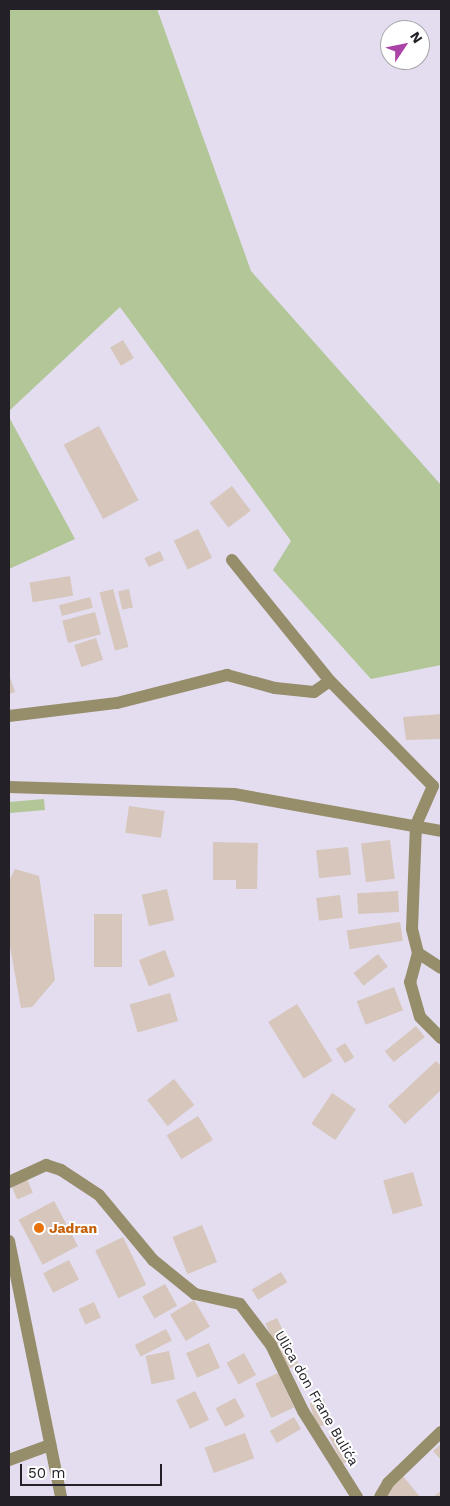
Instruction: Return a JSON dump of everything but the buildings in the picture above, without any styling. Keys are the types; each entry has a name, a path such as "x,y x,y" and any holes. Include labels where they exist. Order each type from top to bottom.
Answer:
{"street":[{"path":"232,560 330,681 433,786 416,825 412,929 418,953 410,982 420,1017 441,1038"},
{"path":"9,716 117,703 227,675 275,688 314,692 330,681"},
{"path":"9,787 234,794 416,825 441,831"},
{"path":"418,953 441,968"},
{"name":"Ulica don Frane Bulića","path":"9,1182 46,1165 61,1170 99,1195 153,1260 195,1294 240,1304 271,1345 303,1411 357,1497"},
{"path":"9,1241 61,1497"},
{"path":"380,1497 388,1483 441,1432"},
{"path":"9,1460 50,1445"}],"green space":[{"path":"9,9 157,9 251,271 441,485 441,665 371,679 273,570 291,541 120,307 9,411"},
{"path":"9,417 75,539 9,569"},
{"path":"44,799 45,810 10,813 9,802"}],"place":[{"name":"Jadran","path":"39,1228"}]}
